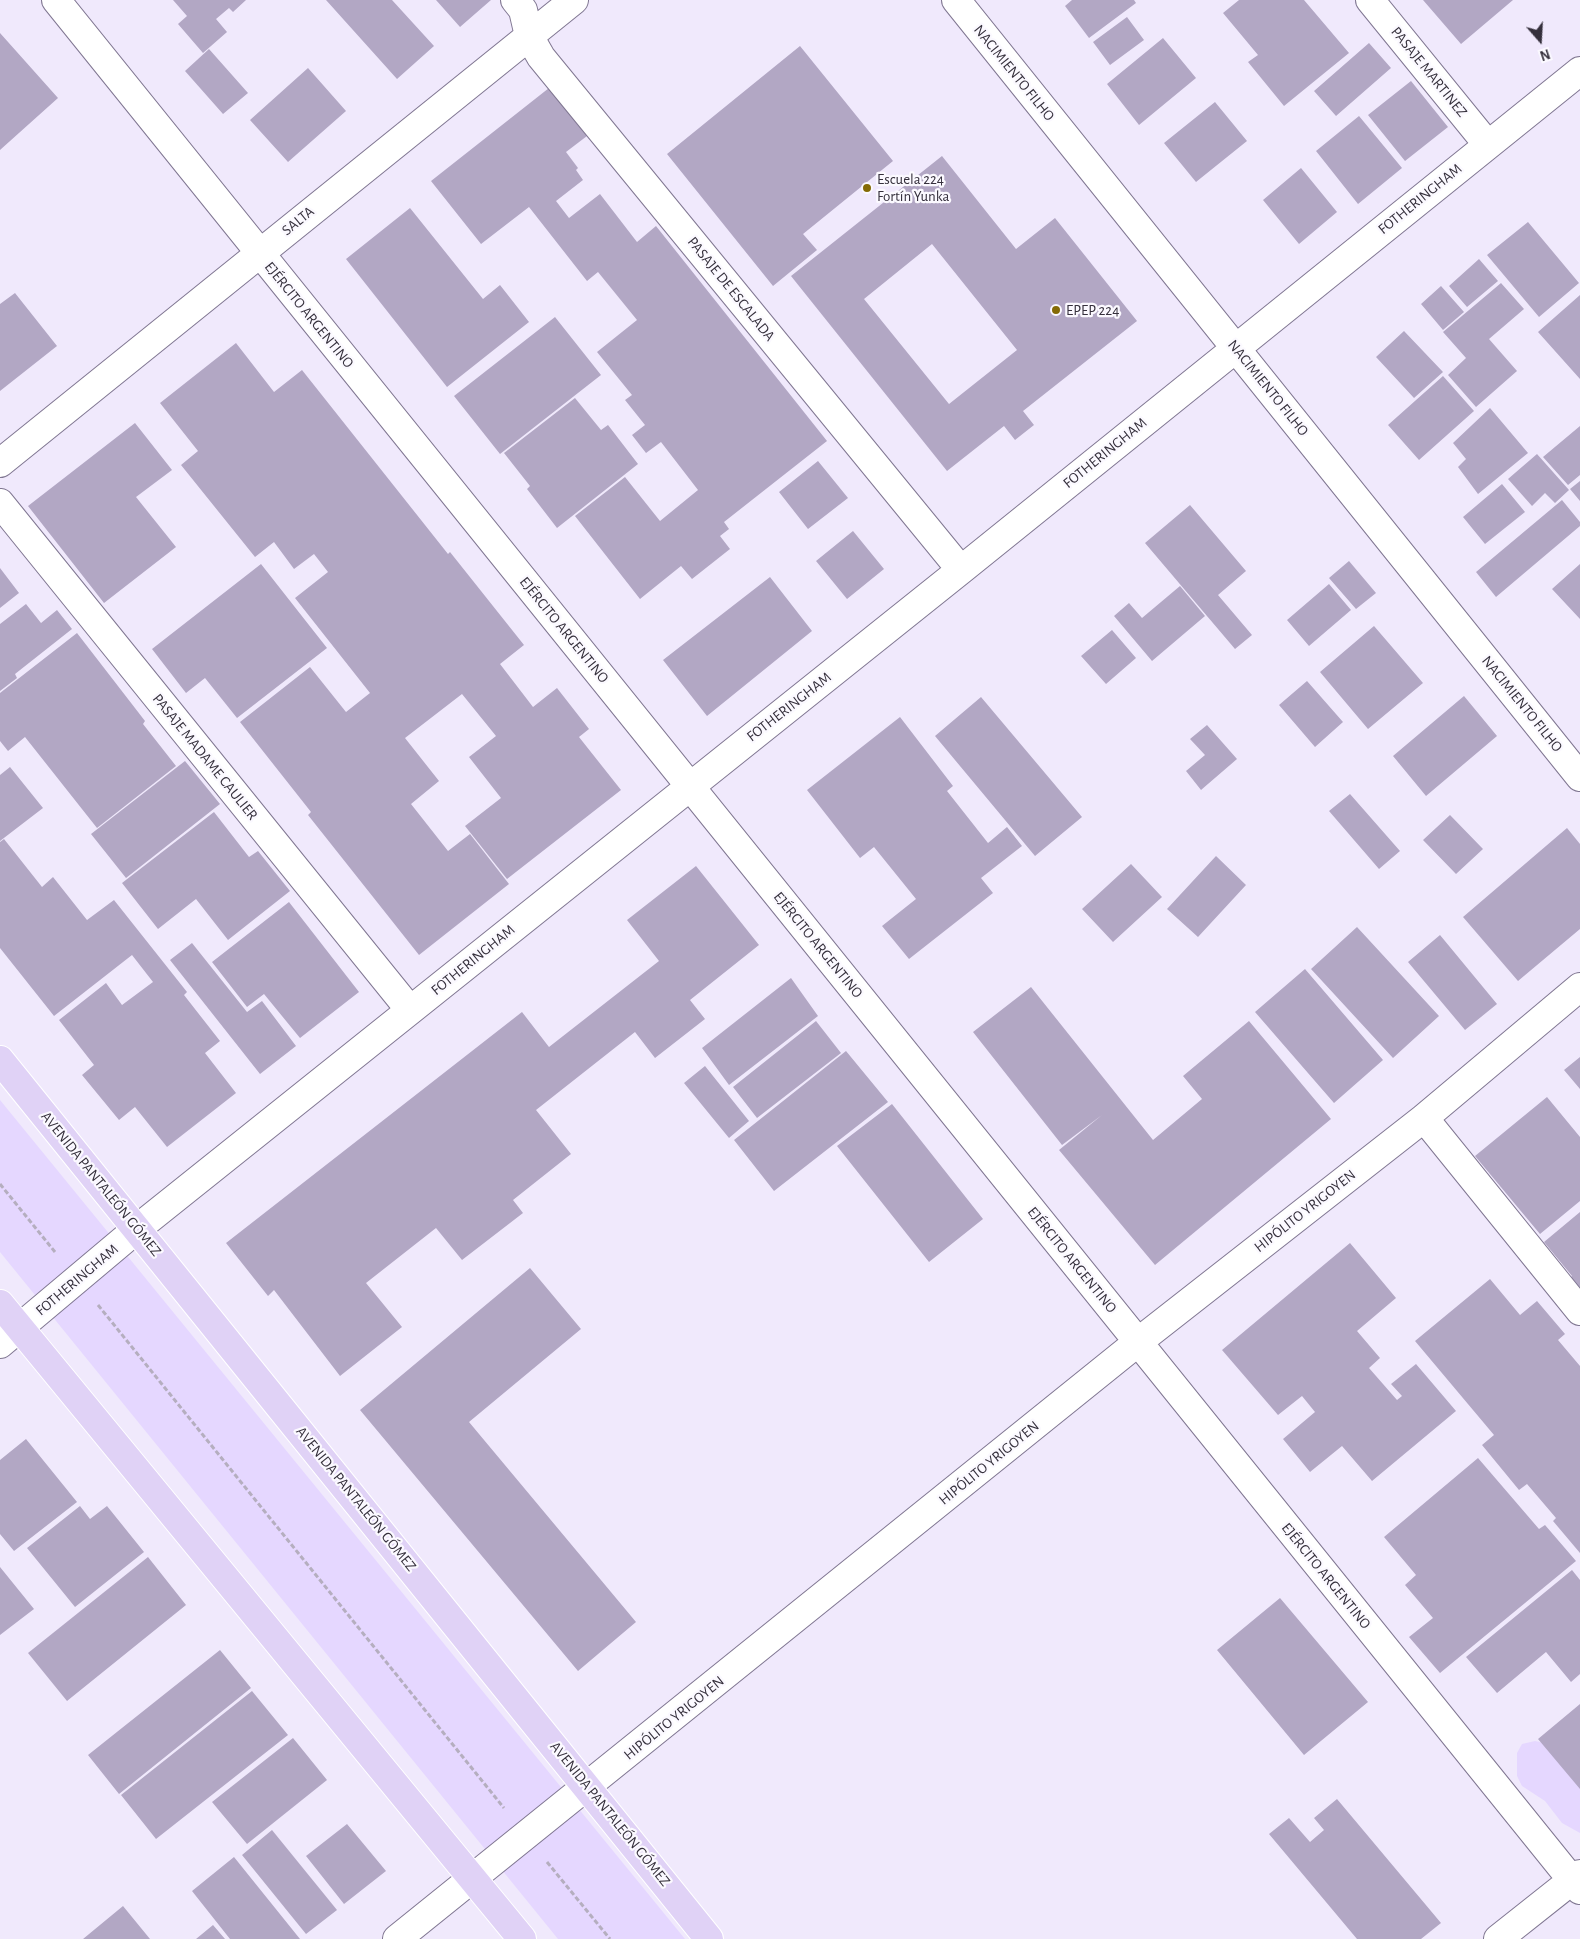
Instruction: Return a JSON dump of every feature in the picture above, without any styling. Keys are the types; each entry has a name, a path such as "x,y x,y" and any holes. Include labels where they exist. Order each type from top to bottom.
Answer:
{"main road":[{"name":"AVENIDA PANTALEÓN GÓMEZ","path":"0,1060 138,1228 710,1939"},
{"path":"0,1304 10,1336 473,1878 522,1939"}],"street":[{"name":"EJÉRCITO ARGENTINO","path":"56,0 1138,1342 1577,1881"},
{"name":"PASAJE DE ESCALADA","path":"515,0 523,10 529,36 541,57 961,570"},
{"name":"SALTA","path":"0,463 259,252 574,0"},
{"name":"NACIMIENTO FILHO","path":"956,0 1580,777"},
{"name":"PASAJE MARTINEZ","path":"1370,0 1488,144"},
{"name":"FOTHERINGHAM","path":"10,1336 138,1228 961,570 1580,71"},
{"name":"PASAJE MADAME CAULIER","path":"0,503 410,1010"},
{"name":"HIPÓLITO YRIGOYEN","path":"397,1939 1138,1342 1424,1118 1580,987"},
{"path":"1424,1118 1580,1311"},
{"path":"1498,1939 1577,1881"}],"path":[{"path":"0,1184 610,1939"}],"shaded area":[{"path":"0,1100 685,1939 558,1939 0,1252"},
{"path":"1535,1741 1550,1744 1580,1765 1580,1833 1562,1823 1545,1801 1522,1786 1517,1776 1517,1753 1522,1744"}],"building":[{"path":"173,0 246,0 233,12 229,8 216,19 227,32 203,53 178,24 187,16"},
{"path":"326,0 392,0 434,46 397,79"},
{"path":"436,0 491,0 460,27"},
{"path":"1072,0 1134,0 1136,3 1089,38 1065,6"},
{"path":"1239,0 1304,0 1349,53 1284,106 1248,62 1258,55 1223,13"},
{"path":"1423,0 1513,0 1461,44"},
{"path":"1127,17 1144,40 1110,65 1093,42"},
{"path":"0,33 58,98 0,150"},
{"path":"1163,38 1196,78 1139,125 1107,84"},
{"path":"1369,43 1391,68 1336,116 1314,91"},
{"path":"800,46 893,161 803,234 817,250 773,286 667,154"},
{"path":"209,49 248,93 223,114 185,71"},
{"path":"308,68 346,111 288,162 250,120"},
{"path":"1411,81 1448,127 1405,161 1368,115"},
{"path":"549,88 587,136 566,152 578,168 576,170 583,180 556,201 569,218 600,194 637,242 656,226 827,441 724,522 729,529 720,536 730,549 692,579 681,566 640,599 575,516 625,477 660,521 698,490 661,442 646,453 632,435 645,425 625,400 632,395 597,352 637,320 598,272 587,281 529,207 481,244 431,181"},
{"path":"1215,102 1247,141 1196,182 1164,143"},
{"path":"1359,116 1402,168 1358,204 1316,151"},
{"name":"EPEP 224","path":"942,156 1016,249 1055,218 1137,321 1023,411 1034,425 1015,440 1004,426 947,471 791,276","holes":["932,244 1017,350 949,404 864,299"]},
{"path":"1301,168 1337,212 1299,244 1263,200"},
{"path":"410,208 483,299 500,285 529,322 447,387 346,259"},
{"path":"1528,222 1579,283 1539,317 1487,255"},
{"path":"1479,259 1498,281 1467,307 1449,286"},
{"path":"1501,283 1524,309 1489,339 1517,371 1476,407 1448,375 1466,358 1443,332"},
{"path":"1441,286 1464,312 1443,330 1421,304"},
{"path":"15,293 57,346 0,391 0,304"},
{"path":"1580,295 1580,379 1538,332"},
{"path":"555,317 601,375 500,454 454,396"},
{"path":"1404,331 1443,372 1414,398 1376,357"},
{"path":"236,343 274,392 302,370 448,554 450,552 524,645 500,664 533,707 557,688 589,729 579,737 621,790 507,879 465,826 501,798 469,757 496,736 462,694 405,738 439,781 411,804 448,851 470,834 509,884 419,955 308,815 311,812 240,722 310,667 346,712 370,693 295,598 328,572 314,554 294,569 274,542 255,557 181,465 198,451 160,403"},
{"path":"1443,376 1474,411 1419,460 1388,425"},
{"path":"575,398 601,430 608,425 638,464 557,528 527,489 530,486 504,453"},
{"path":"1490,408 1528,453 1478,494 1458,467 1466,459 1453,443"},
{"path":"135,423 172,470 136,497 176,547 104,603 28,506"},
{"path":"1580,426 1580,475 1568,485 1543,457"},
{"path":"1537,454 1569,490 1555,503 1545,493 1532,506 1508,479"},
{"path":"818,461 848,498 808,529 779,492"},
{"path":"1580,481 1580,501 1570,489"},
{"path":"1502,484 1525,512 1485,544 1463,517"},
{"path":"1562,500 1580,522 1580,526 1496,597 1476,572"},
{"path":"1190,505 1246,571 1218,595 1252,635 1235,649 1145,543"},
{"path":"853,531 884,569 847,599 816,561"},
{"path":"1349,561 1376,593 1356,609 1329,578"},
{"path":"261,564 327,648 237,718 205,678 186,693 152,649"},
{"path":"1580,564 1580,619 1552,589"},
{"path":"0,568 19,593 0,608"},
{"path":"770,577 812,631 707,716 663,660"},
{"path":"1329,584 1351,610 1309,646 1287,620"},
{"path":"1180,586 1205,616 1152,661 1114,616 1129,603 1142,618"},
{"path":"26,604 41,623 57,610 72,629 15,674 17,678 0,691 0,624"},
{"path":"1374,626 1423,683 1368,729 1320,672"},
{"path":"1112,630 1136,658 1106,684 1081,656"},
{"path":"77,633 145,721 143,724 176,766 97,828 25,737 8,751 0,741 0,693"},
{"path":"1307,681 1343,722 1315,747 1279,705"},
{"path":"1464,696 1497,736 1426,796 1393,756"},
{"path":"981,697 1082,817 1035,856 935,736"},
{"path":"900,717 953,786 947,791 988,843 1007,827 1022,846 981,878 993,893 909,959 882,926 916,899 874,847 860,858 807,790"},
{"path":"1207,725 1237,759 1201,790 1186,771 1205,755 1190,739"},
{"path":"185,761 220,804 126,878 91,834"},
{"path":"10,767 43,808 0,841 0,775"},
{"path":"1350,794 1400,851 1379,869 1329,811"},
{"path":"214,812 249,857 258,851 290,891 228,940 196,899 158,929 122,883"},
{"path":"1450,815 1483,849 1456,874 1423,840"},
{"path":"1567,828 1580,844 1580,929 1518,981 1463,917"},
{"path":"4,839 42,887 53,877 87,920 114,900 187,992 184,995 220,1041 205,1053 236,1093 167,1147 135,1107 119,1120 82,1075 94,1065 59,1020 106,983 122,1005 153,982 132,955 54,1016 0,948 0,842"},
{"path":"1216,856 1246,885 1198,937 1167,909"},
{"path":"1131,864 1162,897 1113,942 1082,909"},
{"path":"696,866 759,945 690,1000 705,1019 655,1058 635,1032 536,1110 571,1154 513,1200 523,1213 462,1260 436,1228 366,1283 402,1327 340,1376 274,1290 268,1296 226,1243 522,1012 549,1047 659,961 627,920"},
{"path":"289,902 359,992 300,1038 264,994 247,1007 212,962"},
{"path":"1357,927 1439,1016 1393,1058 1311,969"},
{"path":"1440,935 1497,1004 1465,1030 1408,962"},
{"path":"192,943 247,1012 262,1001 296,1046 260,1074 170,960"},
{"path":"1305,969 1383,1060 1334,1103 1255,1012"},
{"path":"791,978 818,1016 729,1085 702,1048"},
{"path":"1031,987 1153,1140 1202,1099 1183,1076 1249,1021 1331,1119 1155,1265 1059,1150 1102,1115 1062,1145 973,1032"},
{"path":"816,1021 841,1053 757,1118 733,1087"},
{"path":"846,1051 888,1102 774,1191 734,1140"},
{"path":"1580,1057 1580,1089 1564,1070"},
{"path":"705,1066 749,1121 729,1138 684,1083"},
{"path":"1547,1097 1580,1137 1580,1201 1540,1234 1475,1156"},
{"path":"892,1104 983,1219 929,1262 837,1146"},
{"path":"1580,1212 1580,1301 1565,1283 1572,1276 1544,1242"},
{"path":"1350,1243 1396,1298 1357,1331 1380,1358 1369,1368 1397,1400 1402,1396 1391,1384 1416,1364 1456,1411 1372,1481 1342,1446 1310,1472 1283,1439 1315,1412 1302,1396 1278,1415 1222,1350"},
{"path":"530,1268 581,1329 469,1422 636,1622 578,1671 360,1410"},
{"path":"1490,1279 1520,1315 1537,1301 1565,1334 1558,1340 1580,1366 1580,1553 1553,1521 1556,1518 1527,1484 1519,1490 1482,1445 1494,1435 1415,1341"},
{"path":"26,1439 77,1502 14,1551 0,1534 0,1460"},
{"path":"1478,1458 1539,1529 1545,1525 1576,1561 1440,1673 1409,1637 1433,1618 1405,1585 1416,1575 1384,1537"},
{"path":"80,1506 90,1519 107,1506 144,1552 75,1607 27,1548"},
{"path":"148,1557 186,1605 67,1701 28,1653"},
{"path":"0,1567 34,1609 0,1635"},
{"path":"1572,1570 1580,1580 1580,1674 1571,1682 1546,1652 1497,1693 1466,1657"},
{"path":"1280,1598 1368,1702 1304,1755 1217,1650"},
{"path":"220,1650 251,1688 119,1794 88,1755"},
{"path":"252,1691 288,1735 156,1839 121,1795"},
{"path":"1580,1704 1580,1789 1538,1739"},
{"path":"293,1738 327,1780 247,1844 212,1802"},
{"path":"1337,1799 1441,1923 1421,1939 1357,1939 1269,1834 1289,1818 1310,1842 1324,1830 1314,1818"},
{"path":"347,1824 386,1871 344,1904 306,1856"},
{"path":"272,1830 337,1910 306,1934 242,1855"},
{"path":"234,1857 300,1939 230,1939 192,1891"},
{"path":"123,1906 150,1939 83,1939"},
{"path":"213,1925 225,1939 196,1939"}],"place":[{"name":"Escuela 224 Fortín Yunka","path":"867,188"},
{"name":"EPEP 224","path":"1056,310"}]}
